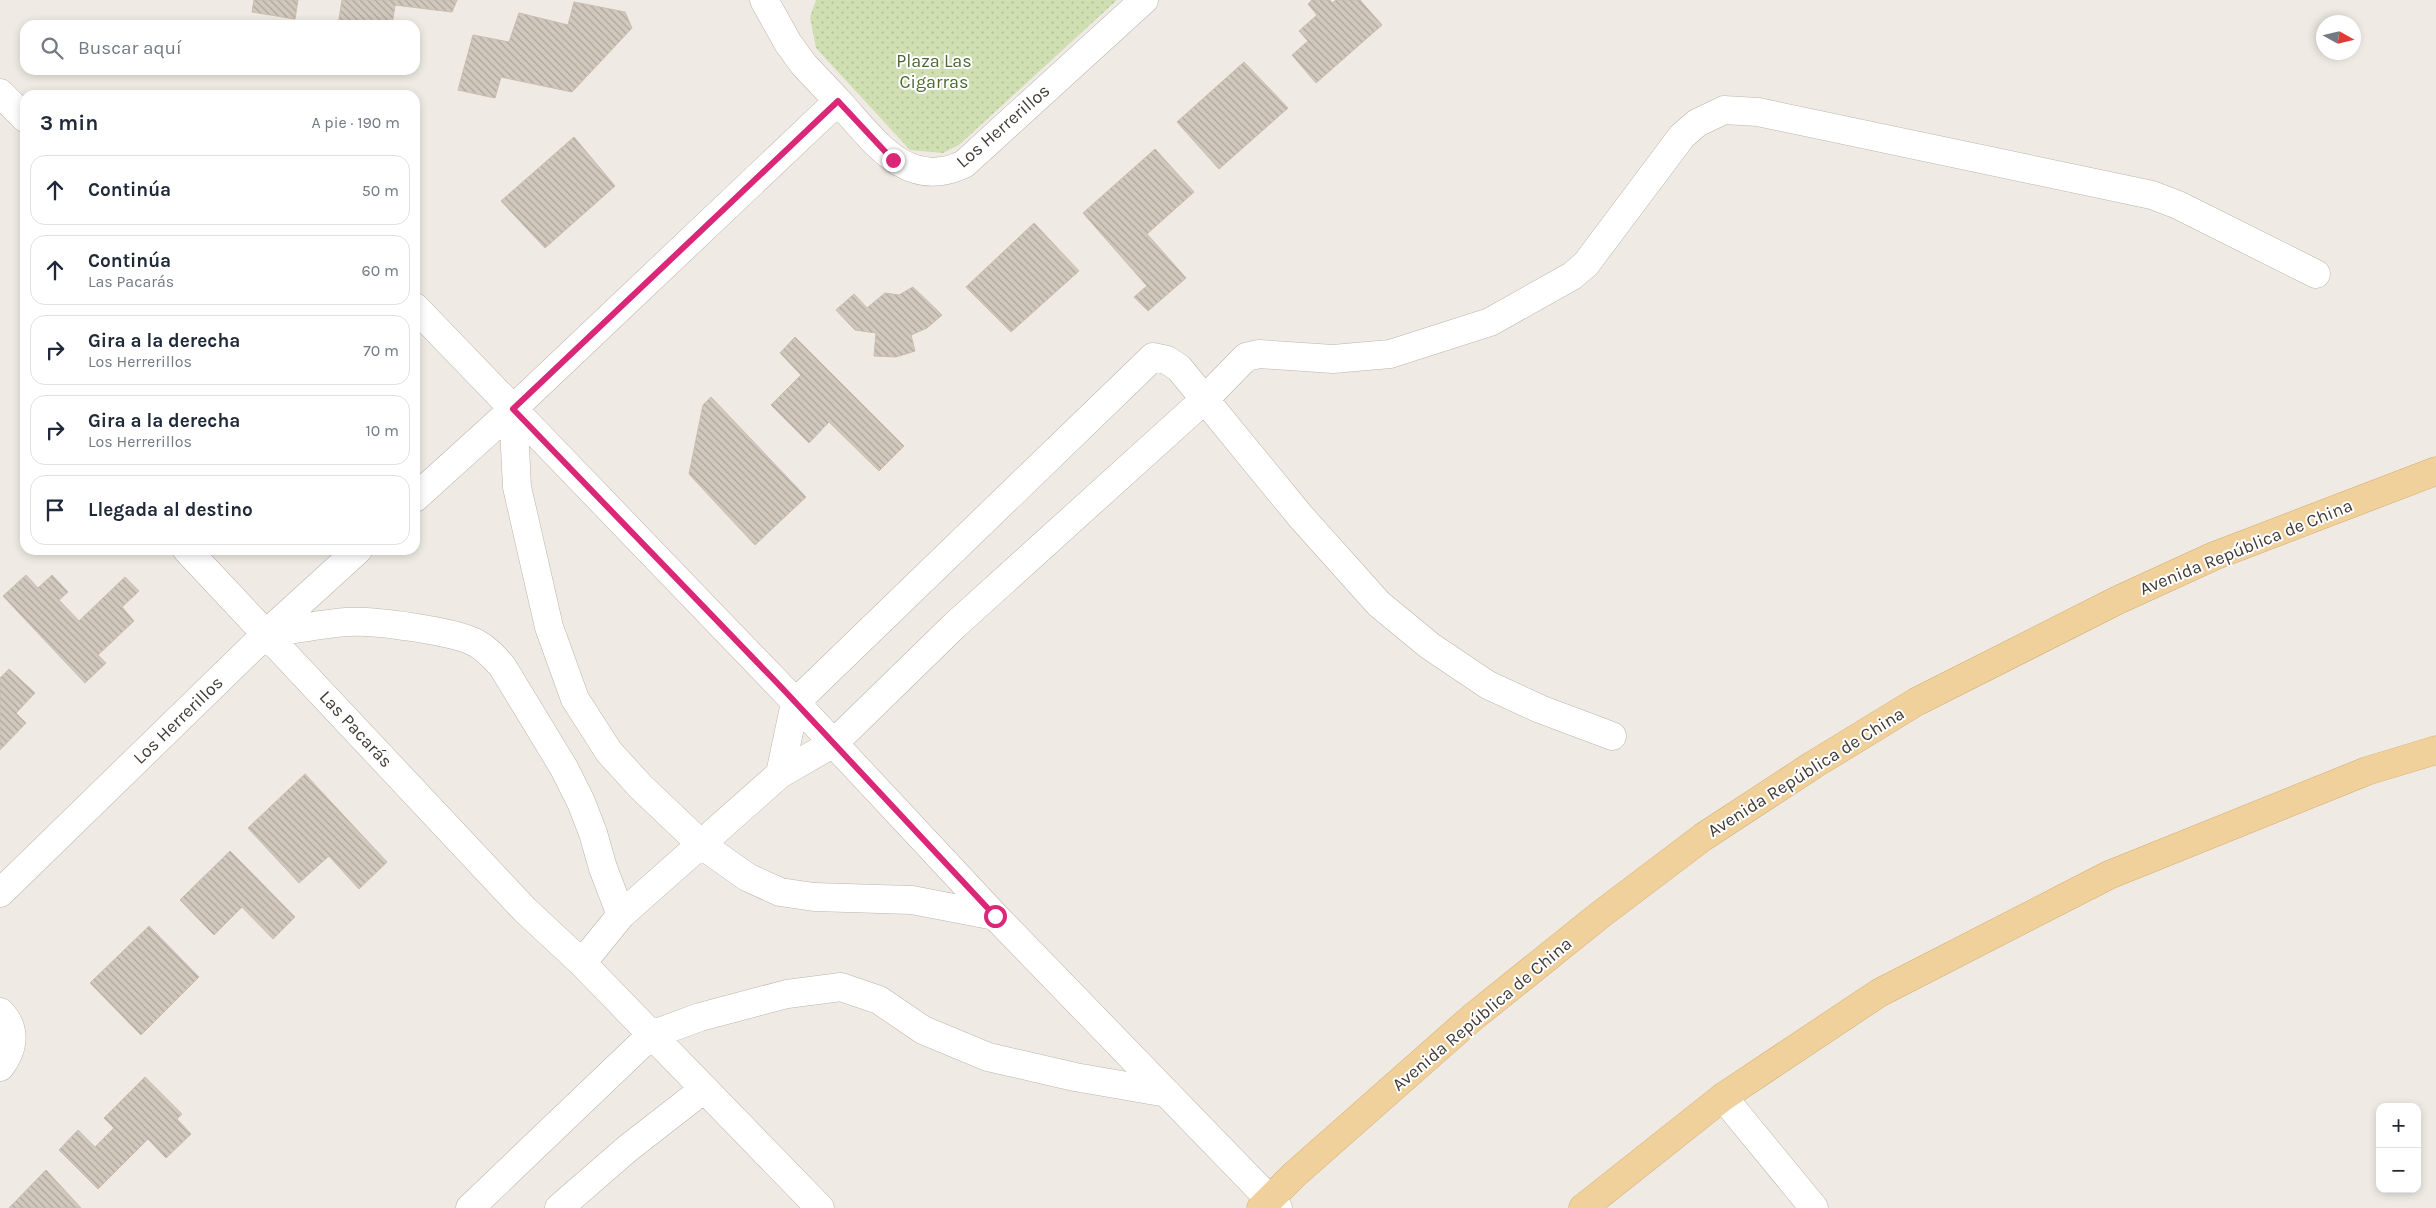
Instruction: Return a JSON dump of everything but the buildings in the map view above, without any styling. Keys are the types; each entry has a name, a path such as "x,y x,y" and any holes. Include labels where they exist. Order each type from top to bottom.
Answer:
{"main road":[{"name":"Avenida República de China","path":"1270,1205 1473,1018 1600,915 1703,837 1813,765 1916,702 2118,600 2214,556 2436,471"},
{"path":"1584,1208 1724,1098 1879,993 2109,875 2367,771 2436,750"}],"street":[{"name":"Los Herrerillos","path":"764,0 788,43 804,66 893,160 921,171 948,172 964,164 1144,0"},
{"path":"0,93 20,113"},
{"path":"420,493 513,409 838,101"},
{"path":"582,963 621,915 780,774 834,743 955,625 1206,399 1246,357 1259,354 1342,358 1390,354 1490,322 1510,312 1572,276 1586,264 1682,136 1696,123 1724,110 1758,112 2152,196 2178,204 2316,274"},
{"path":"420,312 789,695 995,916 1167,1093 1270,1205"},
{"path":"780,774 789,695 1153,357 1167,360 1180,368 1300,517 1341,564 1380,604 1430,646 1488,685 1612,736"},
{"path":"513,409 517,486 549,628 575,699 609,752 641,787 702,845 747,876 780,892 814,898 912,900 995,916"},
{"name":"Las Pacarás","path":"192,555 525,910 582,963 820,1208"},
{"name":"Los Herrerillos","path":"0,893 267,633 353,555"},
{"path":"267,633 348,622 376,623 450,635 474,642 491,653 512,682 564,768 581,802 621,915"},
{"path":"470,1208 651,1035 700,1017 787,994 841,987 879,1000 923,1030 988,1057 1075,1077 1167,1093"},
{"path":"0,1012 6,1019 13,1038 8,1056 0,1067"},
{"path":"559,1208 627,1150 704,1089"},
{"path":"1724,1098 1814,1208"}],"green space":[{"name":"Plaza Las Cigarras","path":"816,0 1117,0 959,145 943,153 910,150 816,48 810,17"}],"route":[{"path":"893,160 838,101 513,409 782,688 995,916"}]}
